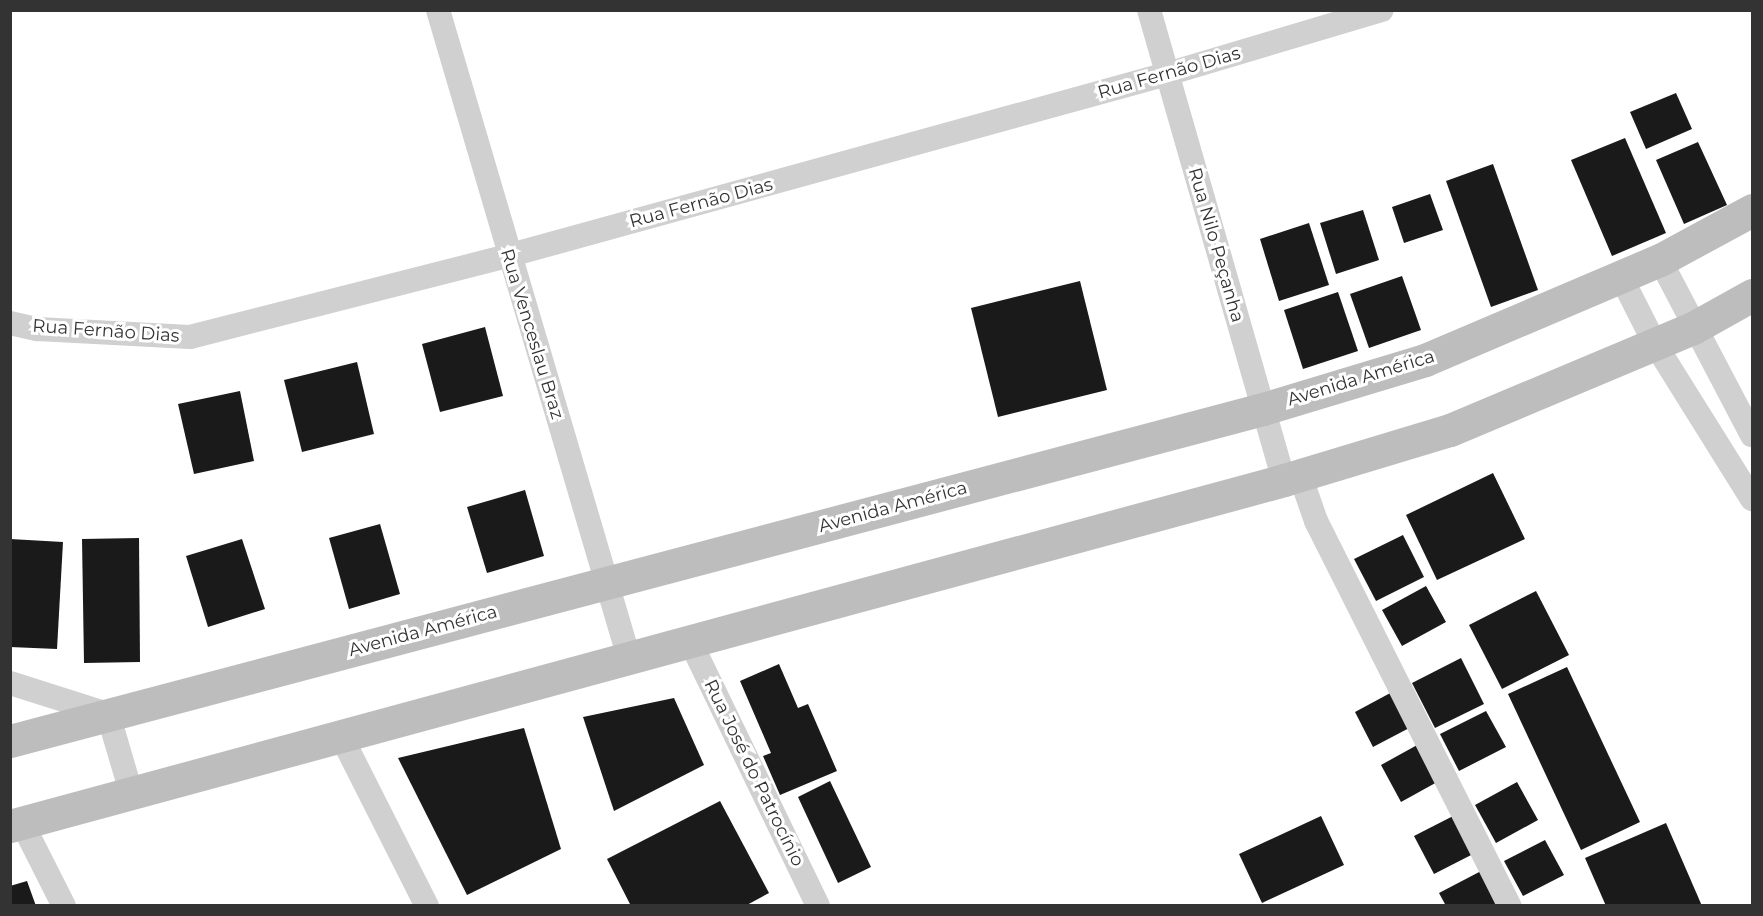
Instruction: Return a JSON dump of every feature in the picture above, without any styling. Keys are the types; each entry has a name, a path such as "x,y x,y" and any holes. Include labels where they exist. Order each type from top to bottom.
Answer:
{"main road":[{"name":"Avenida América","path":"10,741 1263,409 1425,360 1660,260 1752,210"},
{"path":"16,824 340,734 1292,478 1450,430 1693,328 1752,295"}],"street":[{"name":"Rua Venceslau Braz","path":"438,10 507,256 609,582 629,658"},
{"name":"Rua Nilo Peçanha","path":"1149,10 1263,409 1292,478 1316,520 1510,906"},
{"name":"Rua Fernão Dias","path":"10,323 37,329 190,337 507,256 1167,74 1382,10"},
{"path":"1660,260 1693,328 1752,435"},
{"path":"1621,277 1655,344 1752,499"},
{"name":"Rua José do Patrocínio","path":"690,641 818,906"},
{"path":"10,683 108,714 131,792"},
{"path":"340,734 427,906"},
{"path":"16,824 64,906"}],"building":[{"path":"1676,93 1692,129 1646,149 1630,112"},
{"path":"1625,138 1666,233 1612,256 1571,160"},
{"path":"1698,142 1727,205 1684,224 1656,160"},
{"path":"1493,164 1538,290 1491,307 1446,181"},
{"path":"1430,194 1443,230 1404,243 1392,207"},
{"path":"1363,210 1379,260 1336,274 1320,223"},
{"path":"1309,223 1329,285 1279,301 1260,239"},
{"path":"1402,276 1421,330 1369,348 1350,294"},
{"path":"1080,281 1107,390 998,417 971,308"},
{"path":"1338,292 1358,351 1303,369 1284,310"},
{"path":"485,327 503,396 440,412 422,344"},
{"path":"357,362 374,434 302,452 284,380"},
{"path":"240,391 254,461 194,474 178,404"},
{"path":"1493,473 1525,539 1437,580 1406,515"},
{"path":"525,490 544,556 487,573 467,507"},
{"path":"380,524 400,594 349,609 329,538"},
{"path":"1403,535 1424,577 1376,601 1354,559"},
{"path":"139,538 140,662 84,663 82,539"},
{"path":"10,539 63,542 57,649 10,647"},
{"path":"242,539 265,609 208,627 186,556"},
{"path":"1426,586 1446,622 1402,646 1382,610"},
{"path":"1536,591 1569,655 1502,689 1469,625"},
{"path":"1461,658 1484,704 1435,728 1412,683"},
{"path":"779,664 798,708 808,704 837,771 780,795 763,756 771,753 740,681"},
{"path":"1567,667 1640,822 1581,850 1508,694"},
{"path":"1394,691 1413,726 1373,747 1355,712"},
{"path":"674,698 704,765 614,811 583,717"},
{"path":"1486,711 1506,747 1459,771 1440,734"},
{"path":"524,728 561,849 467,895 398,758"},
{"path":"1419,744 1439,781 1401,802 1381,765"},
{"path":"830,781 871,867 838,883 798,797"},
{"path":"1517,782 1538,820 1496,843 1475,805"},
{"path":"720,801 769,893 745,906 631,906 607,859"},
{"path":"1457,814 1477,852 1434,874 1414,836"},
{"path":"1321,816 1344,865 1262,903 1239,854"},
{"path":"1666,823 1702,906 1606,906 1585,858"},
{"path":"1545,840 1564,875 1523,896 1504,861"},
{"path":"1483,870 1501,906 1446,906 1439,893"},
{"path":"27,881 36,906 10,906 10,886"}]}
